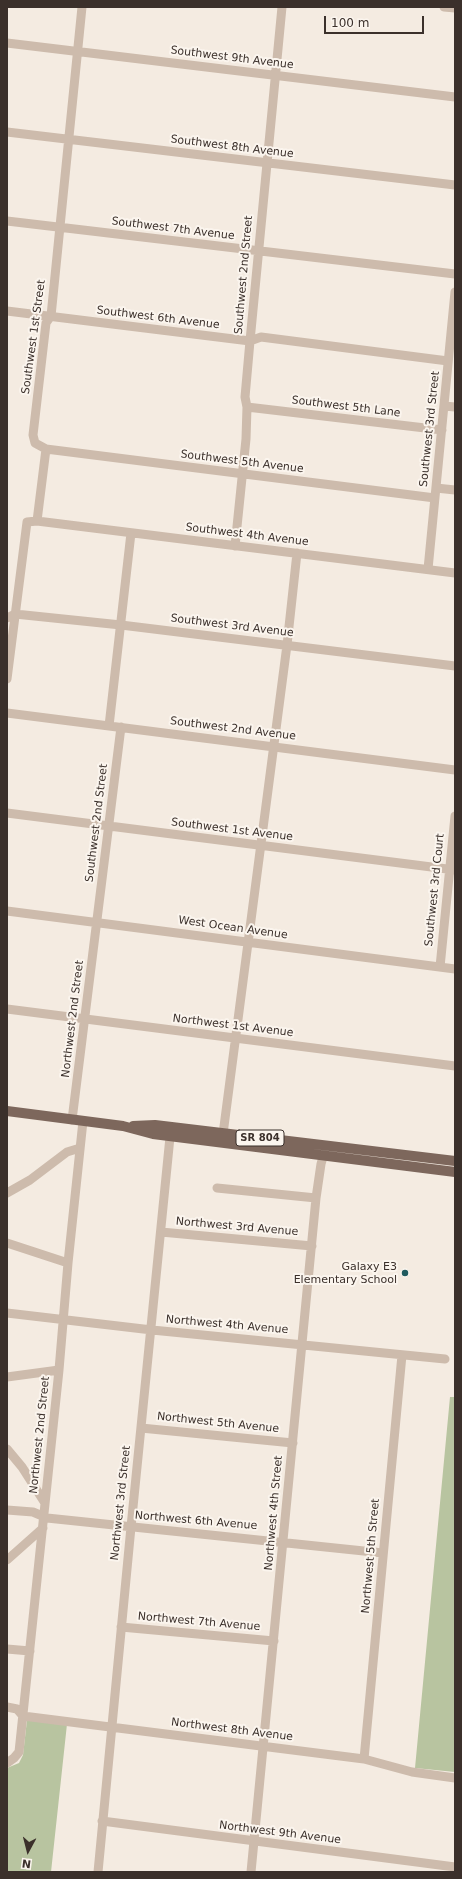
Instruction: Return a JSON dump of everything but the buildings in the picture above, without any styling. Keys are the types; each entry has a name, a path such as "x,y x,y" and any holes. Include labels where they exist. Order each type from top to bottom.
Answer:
{"main road":[{"name":"SR 804","path":"7,1111 123,1126 170,1137 455,1172"},
{"name":"SR 804","path":"123,1126 155,1125 455,1160"},
{"path":"324,1157 334,1153 372,1157 397,1154"}],"street":[{"name":"Southwest 1st Street","path":"46,450 35,443 33,436 46,323 51,316 76,51 82,7"},
{"name":"Southwest 2nd Street","path":"236,546 246,439 247,407 245,397 282,7"},
{"path":"444,7 455,8"},
{"name":"Southwest 9th Avenue","path":"7,43 455,97"},
{"name":"Southwest 8th Avenue","path":"7,132 455,185"},
{"name":"Southwest 7th Avenue","path":"7,221 455,274"},
{"name":"Southwest 3rd Street","path":"428,569 448,361 453,326 455,292"},
{"name":"Southwest 6th Avenue","path":"7,311 250,341 261,337 448,361"},
{"path":"444,406 455,407"},
{"name":"Southwest 5th Lane","path":"247,407 442,430"},
{"path":"7,679 11,616 27,522 37,521 46,450"},
{"name":"Southwest 5th Avenue","path":"46,450 435,498"},
{"path":"436,488 455,490"},
{"name":"Southwest 4th Avenue","path":"37,521 455,573"},
{"path":"109,726 130,533"},
{"path":"223,1134 287,645 297,553"},
{"name":"Southwest 3rd Avenue","path":"11,616 121,625 455,666"},
{"name":"Southwest 2nd Avenue","path":"7,713 455,770"},
{"name":"Southwest 2nd Street","path":"97,922 121,728"},
{"name":"Southwest 1st Avenue","path":"7,813 452,869"},
{"name":"Southwest 3rd Court","path":"440,967 452,869 455,816"},
{"name":"West Ocean Avenue","path":"7,911 455,969"},
{"name":"Northwest 2nd Street","path":"72,1120 97,922"},
{"name":"Northwest 1st Avenue","path":"7,1009 455,1066"},
{"name":"Northwest 2nd Street","path":"7,1764 19,1752 43,1528 83,1121"},
{"name":"Northwest 3rd Street","path":"98,1872 130,1527 152,1330 170,1137"},
{"path":"7,1193 30,1180 67,1152 80,1148"},
{"name":"Northwest 4th Street","path":"252,1872 316,1198 320,1165 324,1157"},
{"path":"217,1188 316,1198"},
{"name":"Northwest 3rd Avenue","path":"161,1232 312,1246"},
{"path":"7,1243 68,1264"},
{"name":"Northwest 4th Avenue","path":"7,1313 152,1330 303,1343 402,1355 445,1358"},
{"name":"Northwest 5th Street","path":"364,1759 402,1355"},
{"path":"7,1377 59,1370"},
{"name":"Northwest 5th Avenue","path":"141,1428 293,1442"},
{"path":"7,1449 29,1477 45,1503"},
{"name":"Northwest 6th Avenue","path":"7,1510 33,1512 44,1517 130,1527 383,1553"},
{"path":"7,1560 43,1528"},
{"name":"Northwest 7th Avenue","path":"121,1627 274,1641"},
{"path":"7,1649 30,1651"},
{"name":"Northwest 8th Avenue","path":"7,1707 17,1708 23,1716 112,1726 364,1759 412,1772 455,1778"},
{"name":"Northwest 9th Avenue","path":"102,1821 455,1867"}],"green space":[{"path":"450,1397 455,1397 455,1772 415,1768"},
{"path":"27,1720 67,1724 51,1872 7,1872 7,1768 19,1763 23,1755"}],"place":[{"name":"Galaxy E3 Elementary School","path":"405,1273"}]}
